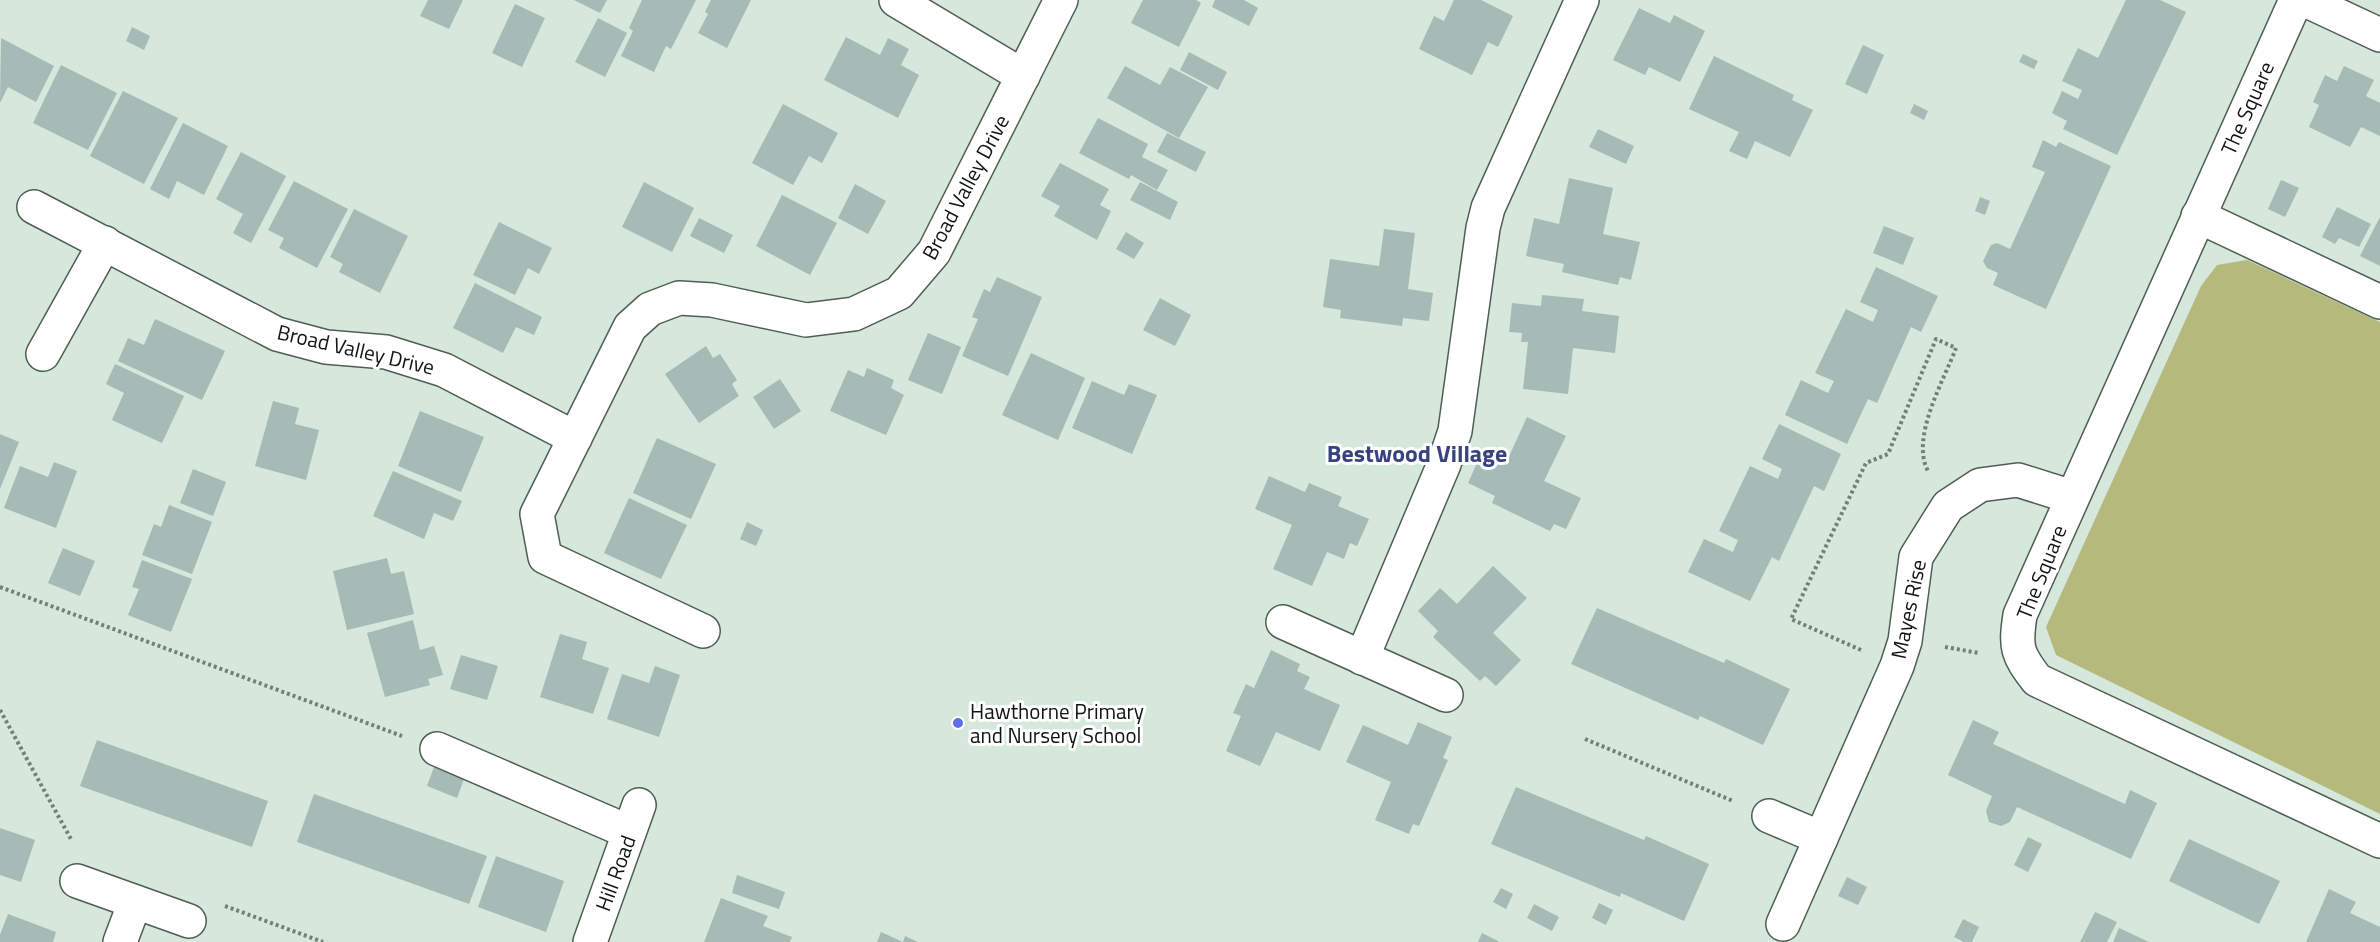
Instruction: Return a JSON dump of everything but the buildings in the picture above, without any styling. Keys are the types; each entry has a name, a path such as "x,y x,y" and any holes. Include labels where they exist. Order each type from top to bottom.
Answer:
{"street":[{"path":"896,0 1023,76"},
{"name":"Broad Valley Drive","path":"703,632 545,557 537,514 630,327 650,309 679,298 712,300 806,320 854,314 899,293 934,252 1061,0"},
{"path":"1362,658 1444,464 1455,431 1483,228 1488,208 1582,0"},
{"name":"The Square","path":"2296,0 2020,615 2016,638 2021,660 2037,680 2380,841"},
{"path":"2306,0 2380,35"},
{"name":"Broad Valley Drive","path":"34,207 277,334 326,347 386,352 444,369 576,438"},
{"path":"2198,216 2380,302"},
{"path":"43,354 105,243"},
{"name":"Mayes Rise","path":"1783,924 1897,666 1905,641 1916,557 1948,506 1980,485 2018,480 2072,497"},
{"path":"1283,622 1446,695"},
{"name":"Hill Road","path":"437,749 634,818 590,942"},
{"path":"1769,816 1821,838"},
{"path":"77,881 189,921"},
{"path":"120,942 135,902"}],"path":[{"path":"1851,646 1791,619 1866,463 1888,454 1936,339 1956,348 1923,432 1924,454 1925,466 1948,506"},
{"path":"0,587 437,749"},
{"path":"1935,646 1982,653"},
{"path":"0,710 79,854 77,881"},
{"path":"1585,739 1769,816"},
{"path":"189,921 215,902 323,942"}],"green space":[{"path":"2247,260 2380,322 2380,814 2056,655 2046,627 2201,286 2217,265"}],"place":[{"name":"Hawthorne Primary and Nursery School","path":"958,723"}],"district":[{"name":"Bestwood Village","path":"1417,453"}]}
